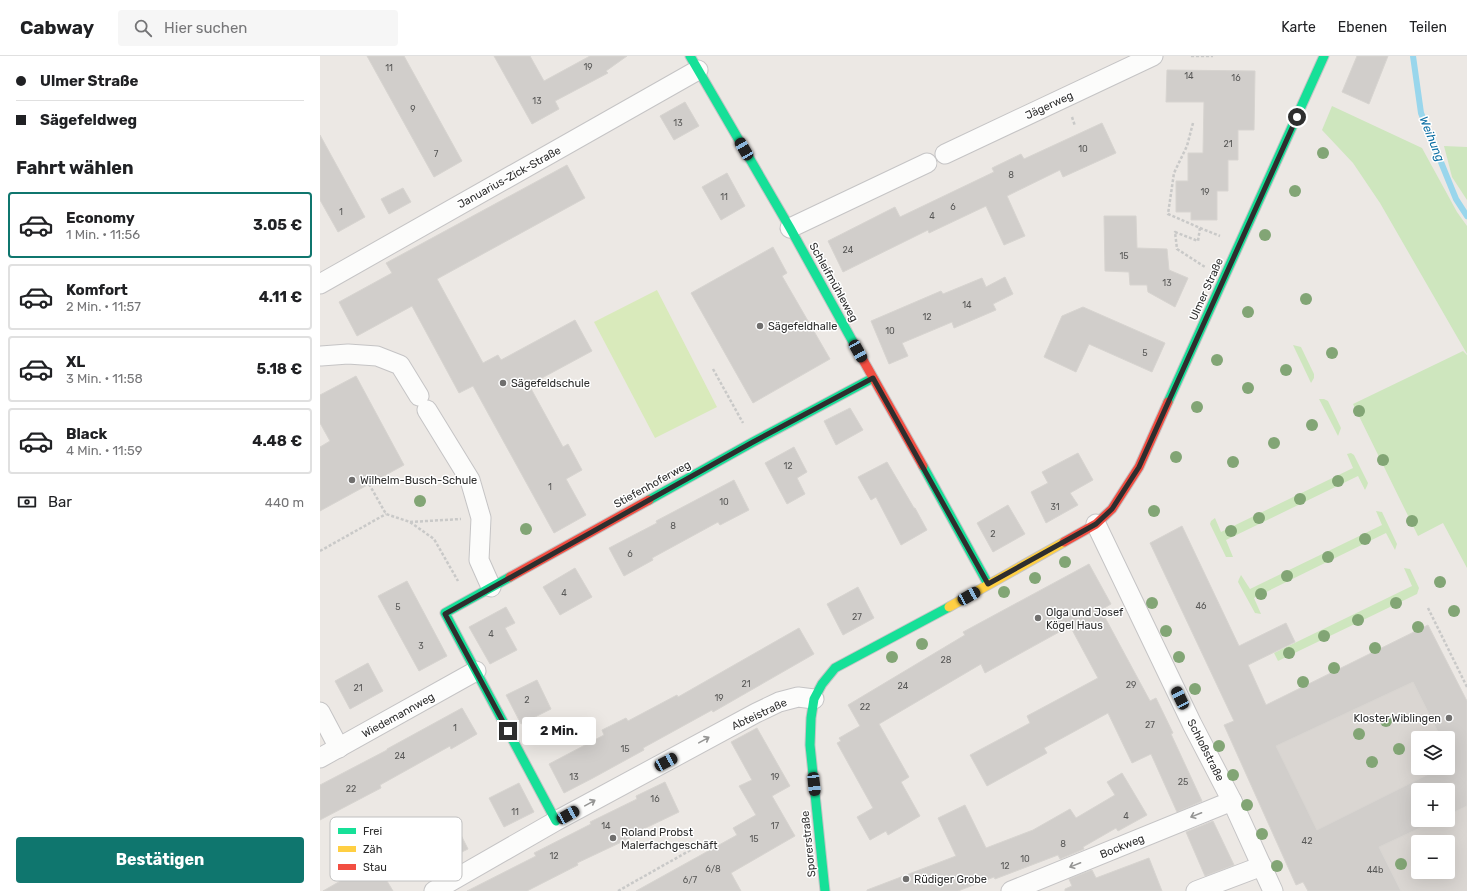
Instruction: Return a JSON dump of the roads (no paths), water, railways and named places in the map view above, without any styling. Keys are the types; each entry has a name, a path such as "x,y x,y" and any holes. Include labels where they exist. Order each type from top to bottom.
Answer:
{"street":[{"name":"Jägerweg","path":"945,154 1153,56"},
{"name":"Ulmer Straße","path":"1096,524 1112,509 1139,467 1324,56"},
{"name":"Schleifmühleweg","path":"694,63 790,228 988,584"},
{"name":"Januarius-Zick-Straße","path":"320,284 694,63"},
{"path":"790,228 927,163"},
{"path":"320,355 348,354 376,356 400,365 470,480 481,518 479,560 491,587"},
{"name":"Stiefenhoferweg","path":"476,671 445,614 753,442 873,378"},
{"path":"814,699 822,684 835,668 1096,524"},
{"name":"Schloßstraße","path":"1096,524 1192,724 1232,801 1273,891"},
{"path":"476,671 556,821"},
{"name":"Wiedemannweg","path":"320,758 476,671"},
{"name":"Abteistraße","path":"462,875 556,821 773,705 798,697 814,699"},
{"name":"Sporerstraße","path":"814,699 810,718 810,745 825,891"},
{"path":"320,712 339,748"},
{"name":"Bockweg","path":"1011,891 1232,801"},
{"path":"1196,891 1262,866"},
{"name":"Abteistraße","path":"434,891 451,881"}],"waterway":[{"name":"Weihung","path":"1413,56 1421,113 1456,199 1467,216"}],"place":[{"name":"Sägefeldhalle","path":"760,326"},
{"name":"Sägefeldschule","path":"503,383"},
{"name":"Wilhelm-Busch-Schule","path":"352,480"},
{"name":"Olga und Josef Kögel Haus","path":"1038,618"},
{"name":"Kloster Wiblingen","path":"1449,718"},
{"name":"Roland Probst Malerfachgeschäft","path":"613,838"},
{"name":"Rüdiger Grobe","path":"906,879"}]}
